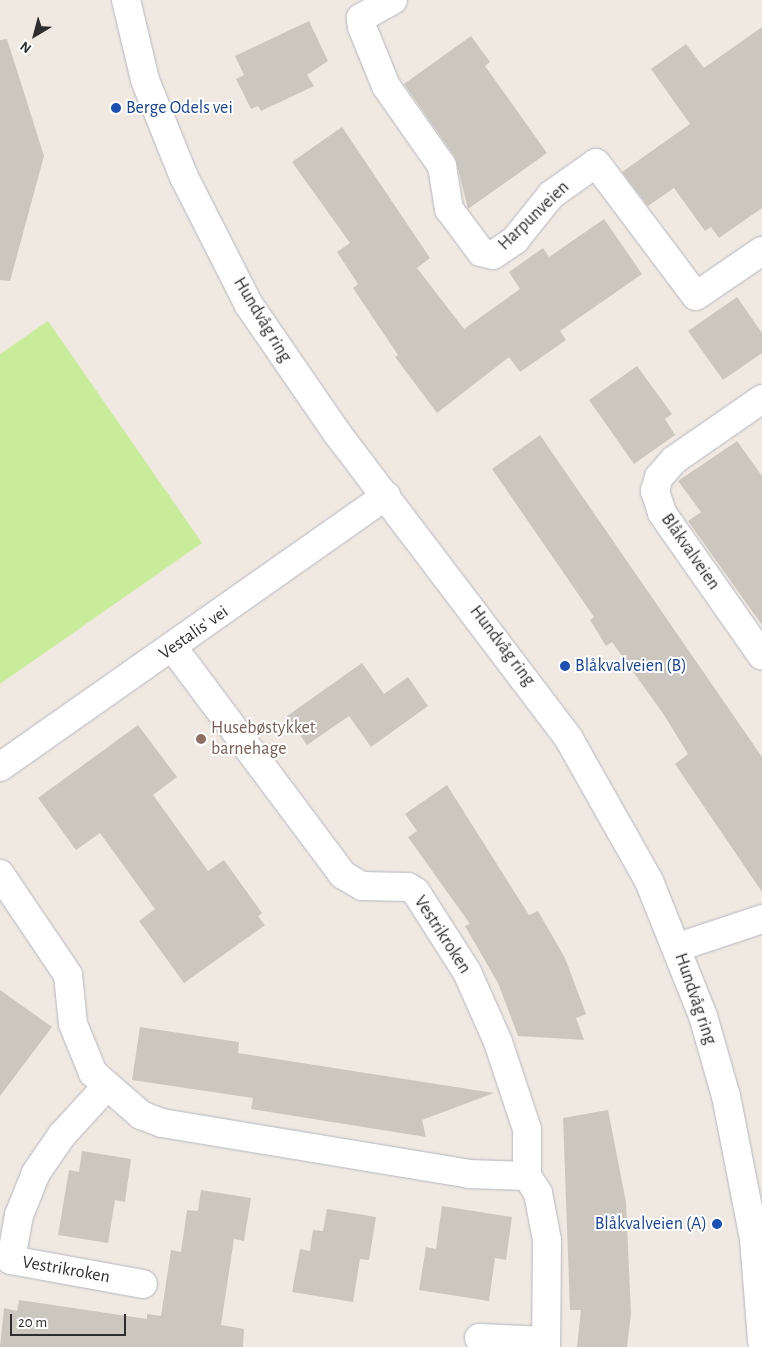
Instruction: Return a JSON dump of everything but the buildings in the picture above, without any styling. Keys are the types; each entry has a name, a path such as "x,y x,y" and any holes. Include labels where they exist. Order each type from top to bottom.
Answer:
{"street":[{"name":"Hundvåg ring","path":"126,0 146,80 181,168 249,304 386,496 569,739 619,822 678,947 703,1016 740,1156 754,1239 762,1341"},
{"name":"Harpunveien","path":"393,0 353,9 386,86 442,166 449,209 480,252 494,255 510,243 551,195 596,163 696,296 762,251"},
{"name":"Blåkvalveien","path":"762,398 674,460 659,477 655,491 662,513 762,656"},
{"name":"Vestalis' vei","path":"0,767 174,649 386,496"},
{"name":"Vestrikroken","path":"174,649 342,875 351,883 374,888 408,887 426,907 467,972 511,1074 527,1129 527,1176 538,1193 547,1240 546,1344 479,1338"},
{"path":"0,874 68,975 78,1042 106,1087 141,1115 162,1123 469,1174 527,1176"},
{"path":"678,947 762,919"},
{"name":"Vestrikroken","path":"106,1087 62,1135 36,1173 19,1215 11,1260 143,1284"}],"green space":[{"path":"48,321 202,543 0,684 0,354"}],"place":[{"name":"Berge Odels vei","path":"116,108"},
{"name":"Blåkvalveien (B)","path":"565,666"},
{"name":"Husebøstykket barnehage","path":"201,739"},
{"name":"Blåkvalveien (A)","path":"717,1224"}]}
